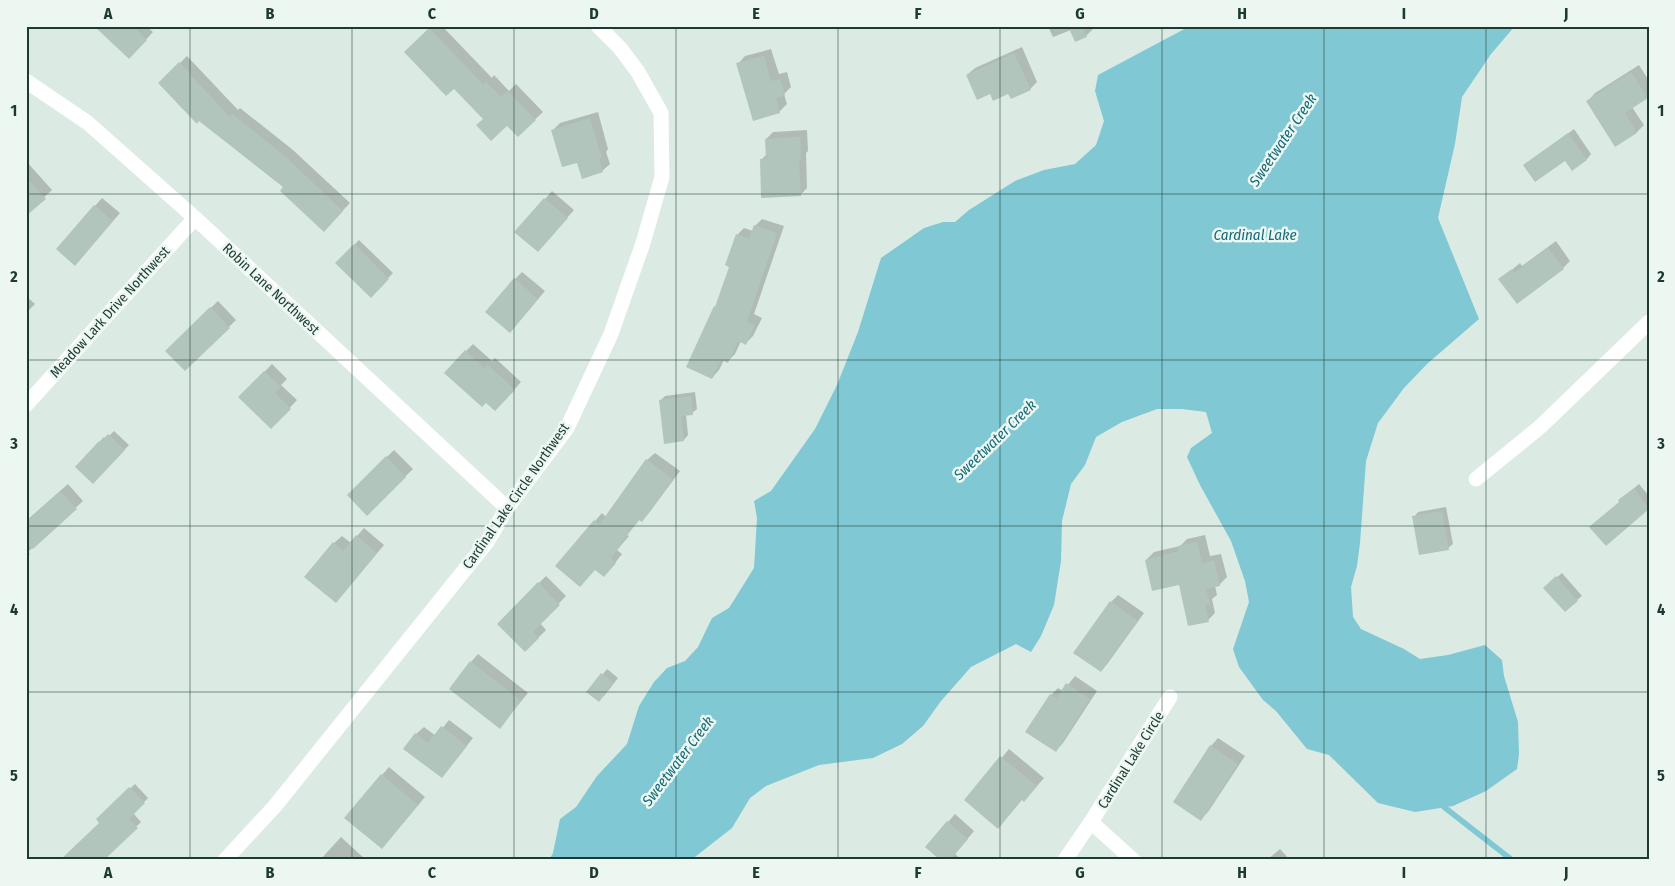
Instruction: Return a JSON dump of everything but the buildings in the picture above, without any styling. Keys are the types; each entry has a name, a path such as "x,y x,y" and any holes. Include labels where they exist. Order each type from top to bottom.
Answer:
{"street":[{"name":"Cardinal Lake Circle Northwest","path":"225,860 275,806 487,542 507,508 566,428 611,334 643,243 662,177 661,113 638,72 620,48 598,26"},
{"name":"Robin Lane Northwest","path":"26,82 88,123 195,218 507,508"},
{"name":"Meadow Lark Drive Northwest","path":"26,405 195,218"},
{"path":"1476,479 1540,427 1649,322"},
{"name":"Cardinal Lake Circle","path":"1091,822 1170,697"},
{"path":"1065,860 1091,822 1133,860"}],"water":[{"name":"Cardinal Lake","path":"1190,26 1515,26 1491,54 1462,97 1455,144 1438,218 1479,319 1427,364 1404,388 1378,423 1366,461 1360,543 1357,566 1351,587 1353,617 1361,629 1404,649 1420,659 1448,655 1485,645 1502,660 1504,676 1518,722 1519,754 1517,769 1486,791 1453,806 1415,812 1378,803 1329,755 1307,749 1276,711 1263,700 1239,667 1233,649 1249,602 1245,581 1231,541 1187,457 1191,448 1212,433 1206,412 1182,409 1157,409 1122,422 1096,437 1085,465 1071,484 1062,521 1061,561 1054,605 1041,636 1031,652 1016,644 971,667 941,701 923,726 902,744 873,758 819,765 766,786 750,798 732,828 691,860 549,860 553,853 560,819 576,807 597,776 627,744 639,706 654,682 667,668 685,661 698,647 712,618 729,608 754,568 757,518 754,501 771,491 815,429 837,385 858,332 881,258 924,228 943,222 955,222 969,210 1015,181 1044,170 1075,164 1096,145 1104,121 1095,91 1098,75"}],"waterway":[{"path":"1444,807 1512,860"}],"water label":[{"name":"Sweetwater Creek","path":"1283,140"},
{"name":"Sweetwater Creek","path":"995,440"},
{"name":"Sweetwater Creek","path":"678,761"}]}
